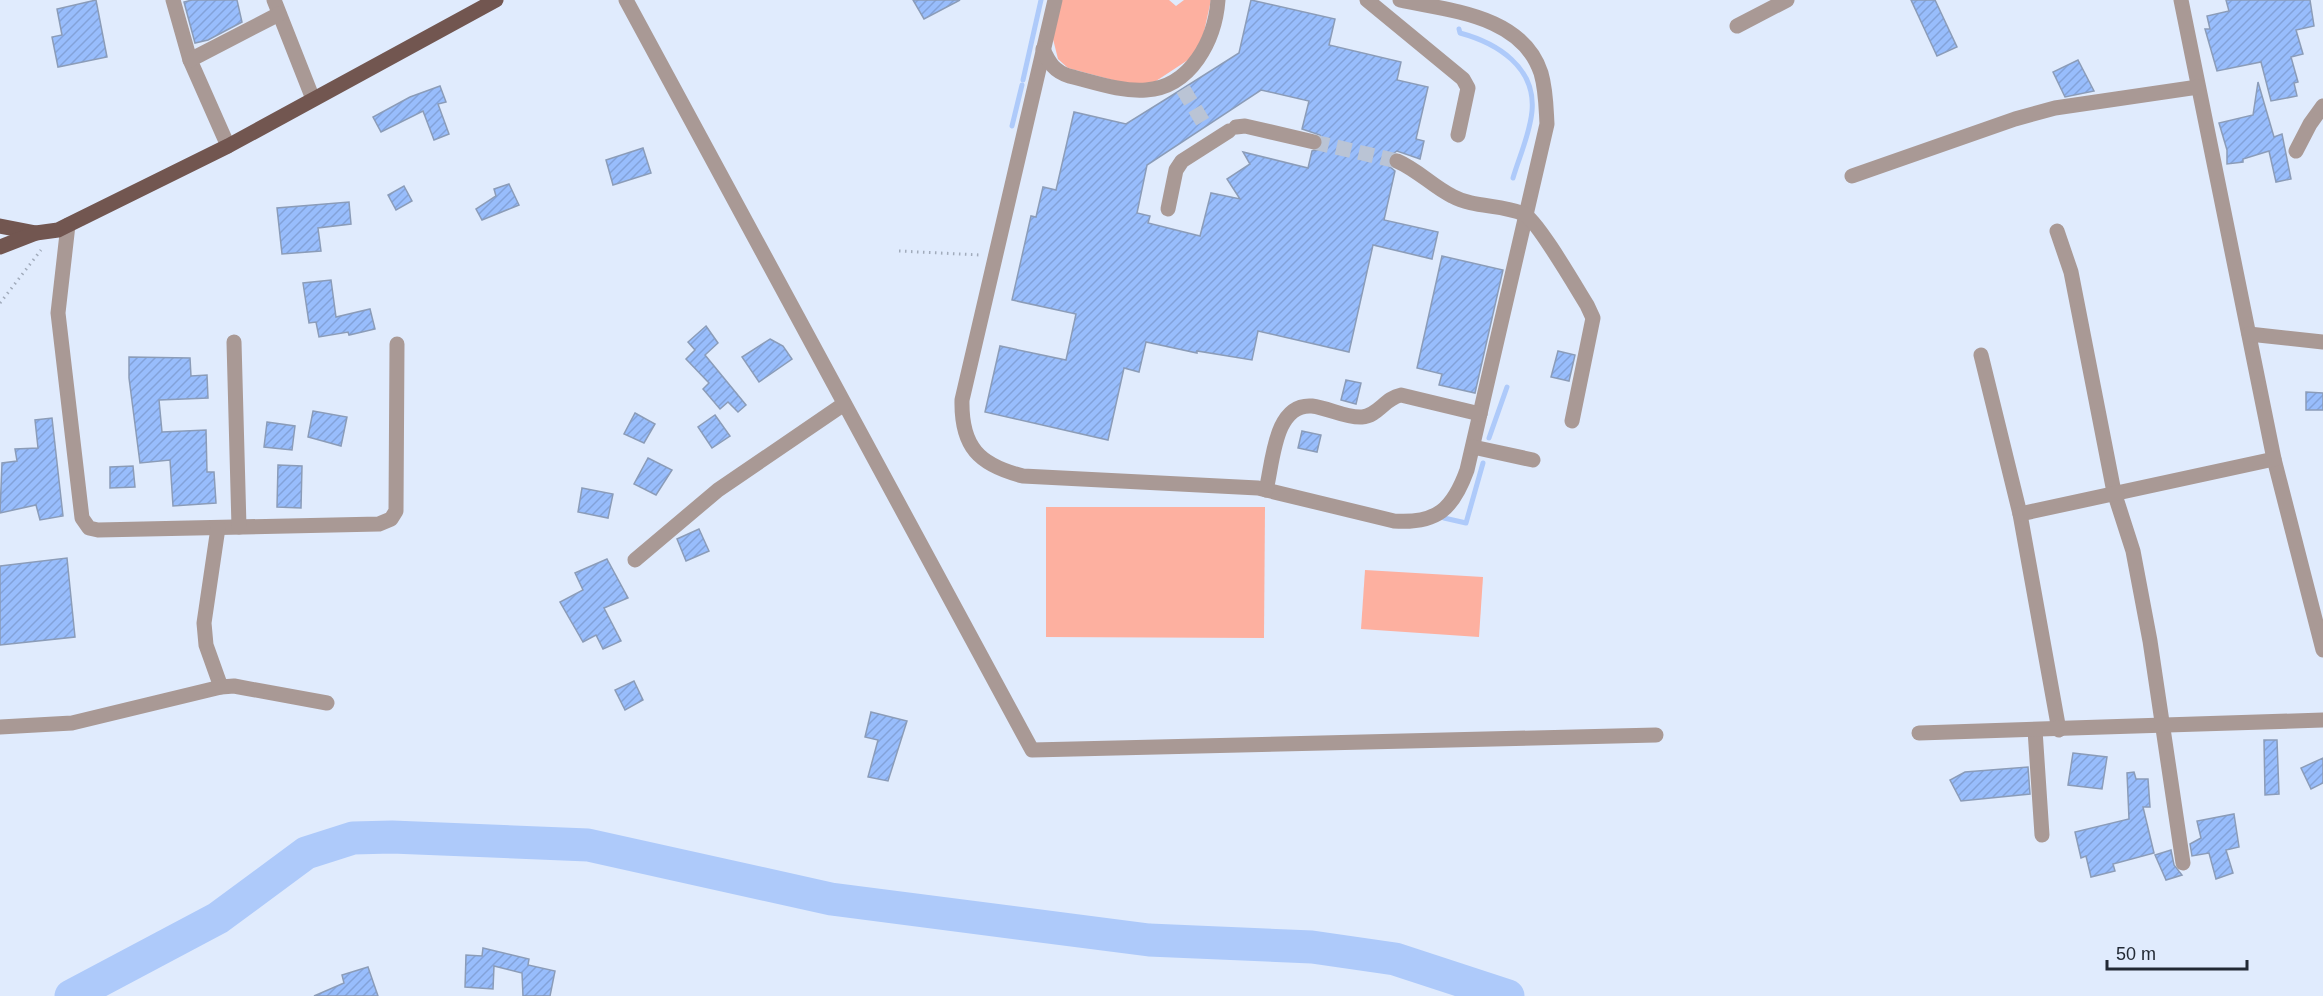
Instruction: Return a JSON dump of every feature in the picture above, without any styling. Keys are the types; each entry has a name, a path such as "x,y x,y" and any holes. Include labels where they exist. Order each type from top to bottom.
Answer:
{"main road":[{"path":"0,248 36,233 63,228 228,146 496,0"},
{"path":"0,226 36,233"}],"street":[{"path":"173,0 190,60 228,146"},
{"path":"626,0 1032,750 1656,735"},
{"path":"1054,0 962,400 964,430 970,445 989,465 1023,476 1266,490 1394,521 1413,523 1441,513 1460,490 1473,447 1547,124 1542,81 1530,52 1518,37 1494,23 1400,0"},
{"path":"1043,49 1048,63 1061,73 1122,89 1147,90 1180,84 1206,47 1218,0"},
{"path":"1367,0 1463,79 1468,87 1458,135"},
{"path":"1737,26 1787,0"},
{"path":"2181,0 2274,459 2323,650"},
{"path":"190,60 276,7 313,99"},
{"path":"1852,176 2025,116 2055,108 2198,87"},
{"path":"2296,152 2310,124 2323,106"},
{"path":"1168,209 1176,170 1182,161 1233,129 1245,126 1314,142"},
{"path":"1206,127 1214,140"},
{"path":"1397,161 1413,168 1449,195 1464,202 1525,214 1587,305 1593,318 1572,421"},
{"path":"63,228 57,313 82,518 89,528 98,531 379,524 391,519 396,511 397,344"},
{"path":"2057,231 2071,272 2114,492 2133,551 2164,726 2183,863"},
{"path":"2249,334 2323,342"},
{"path":"234,342 239,527"},
{"path":"1981,355 2020,514 2059,730"},
{"path":"1266,490 1282,424 1289,413 1298,407 1312,406 1359,417 1370,416 1390,397 1401,395 1480,414"},
{"path":"635,560 718,490 844,404"},
{"path":"1473,447 1533,460"},
{"path":"2020,514 2274,459"},
{"path":"218,528 204,623 206,645 221,687"},
{"path":"0,727 72,723 221,687 234,686 327,703"},
{"path":"1919,733 2323,720"},
{"path":"2035,730 2042,835"}],"path":[{"path":"0,303 63,228"},
{"path":"899,251 994,256"}],"shaded area":[{"path":"1062,0 1169,0 1176,6 1184,0 1211,0 1202,41 1191,58 1153,83 1135,86 1068,68 1058,59 1053,39"},
{"path":"1046,507 1265,507 1264,638 1046,637"},
{"path":"1365,570 1483,577 1479,637 1361,629"}],"building":[{"path":"96,0 107,57 58,67 52,37 62,35 57,9"},
{"path":"237,0 242,22 208,40 195,43 184,2"},
{"path":"913,0 960,0 924,19"},
{"path":"1251,0 1335,19 1329,45 1401,62 1397,80 1428,87 1416,139 1424,141 1420,159 1397,151 1388,157 1389,166 1395,171 1384,220 1438,232 1432,259 1373,245 1349,352 1258,331 1252,360 1197,351 1197,353 1146,342 1139,372 1124,368 1108,440 985,412 1000,346 1066,360 1076,314 1012,300 1031,216 1036,217 1043,187 1056,190 1074,112 1126,124 1239,53","holes":["1261,90 1309,101 1302,129 1320,135 1324,144 1321,149 1312,151 1308,168 1243,152 1250,164 1227,179 1240,199 1211,193 1200,236 1148,223 1150,216 1137,213 1147,165"]},
{"path":"1911,0 1935,0 1957,47 1937,56"},
{"path":"2226,0 2310,0 2314,26 2296,30 2303,54 2291,57 2298,82 2294,83 2297,96 2271,101 2261,62 2217,71 2205,29 2210,29 2207,16 2229,11"},
{"path":"2078,60 2094,91 2065,97 2053,72"},
{"path":"2258,82 2274,137 2282,134 2291,179 2276,182 2269,151 2243,159 2243,162 2227,164 2227,150 2219,123 2253,115"},
{"path":"440,86 446,102 438,104 449,134 434,140 423,111 381,132 373,117 410,97"},
{"path":"643,148 651,173 613,185 606,160"},
{"path":"509,184 519,205 482,220 476,209 496,196 494,189"},
{"path":"404,186 412,201 396,210 388,195"},
{"path":"349,202 351,224 318,228 321,251 282,254 277,208"},
{"path":"1442,256 1503,270 1475,393 1439,385 1442,374 1417,368"},
{"path":"331,280 336,317 370,309 375,329 349,335 348,332 319,337 316,322 309,323 303,283"},
{"path":"706,326 718,343 705,355 746,405 738,412 728,402 720,409 703,389 709,383 686,359 695,350 688,342"},
{"path":"770,339 783,346 792,359 759,382 742,357"},
{"path":"1558,351 1575,355 1569,381 1551,377"},
{"path":"129,357 190,358 191,376 207,375 208,398 159,400 162,432 206,430 207,472 214,472 216,503 173,506 170,460 140,463 129,378"},
{"path":"1346,380 1361,383 1356,404 1341,400"},
{"path":"2306,392 2323,393 2323,410 2306,410"},
{"path":"313,411 347,417 341,446 308,437"},
{"path":"635,413 655,424 644,443 624,434"},
{"path":"715,415 730,436 712,448 698,427"},
{"path":"52,418 63,516 40,520 36,505 0,513 2,463 17,461 15,449 38,448 35,420"},
{"path":"267,422 295,426 292,450 264,447"},
{"path":"1302,431 1321,435 1317,452 1298,448"},
{"path":"648,458 672,470 656,495 634,484"},
{"path":"278,465 302,466 301,508 277,507"},
{"path":"133,466 135,487 110,488 110,467"},
{"path":"582,488 613,494 608,518 578,512"},
{"path":"699,529 709,551 686,561 677,539"},
{"path":"67,558 75,637 0,645 0,566"},
{"path":"607,559 628,598 604,608 621,641 603,649 596,635 583,642 560,602 583,590 575,573"},
{"path":"634,681 643,700 625,710 615,690"},
{"path":"871,712 907,721 888,781 868,777 878,740 865,737"},
{"path":"2264,740 2277,740 2279,794 2265,795"},
{"path":"2073,753 2107,757 2102,789 2068,785"},
{"path":"2323,758 2323,783 2311,789 2301,768"},
{"path":"2028,767 2030,794 1961,801 1950,780 1965,772"},
{"path":"2134,772 2136,779 2148,779 2150,807 2143,807 2154,853 2113,864 2115,871 2091,877 2086,856 2081,858 2075,832 2129,819 2127,773"},
{"path":"2234,814 2239,847 2226,850 2233,873 2216,879 2209,853 2192,856 2190,844 2201,838 2197,821"},
{"path":"2171,850 2174,865 2182,875 2166,880 2155,855"},
{"path":"483,948 529,959 528,965 555,971 550,996 523,996 522,973 494,966 493,989 465,987 466,955 482,956"},
{"path":"368,967 378,996 314,996 344,983 342,975"}],"waterway":[{"path":"1023,80 1041,0"},
{"path":"1459,29 1460,33 1500,50 1521,70 1528,82 1532,95 1531,120 1513,178"},
{"path":"1012,126 1022,85"},
{"path":"1489,438 1507,387"},
{"path":"1444,518 1466,523 1483,463"},
{"path":"71,996 218,918 306,853 353,838 392,837 588,845 831,899 1149,940 1312,947 1395,959 1508,996"}],"tunnel":[{"path":"1183,89 1206,127"},
{"path":"1314,142 1397,161"}]}
